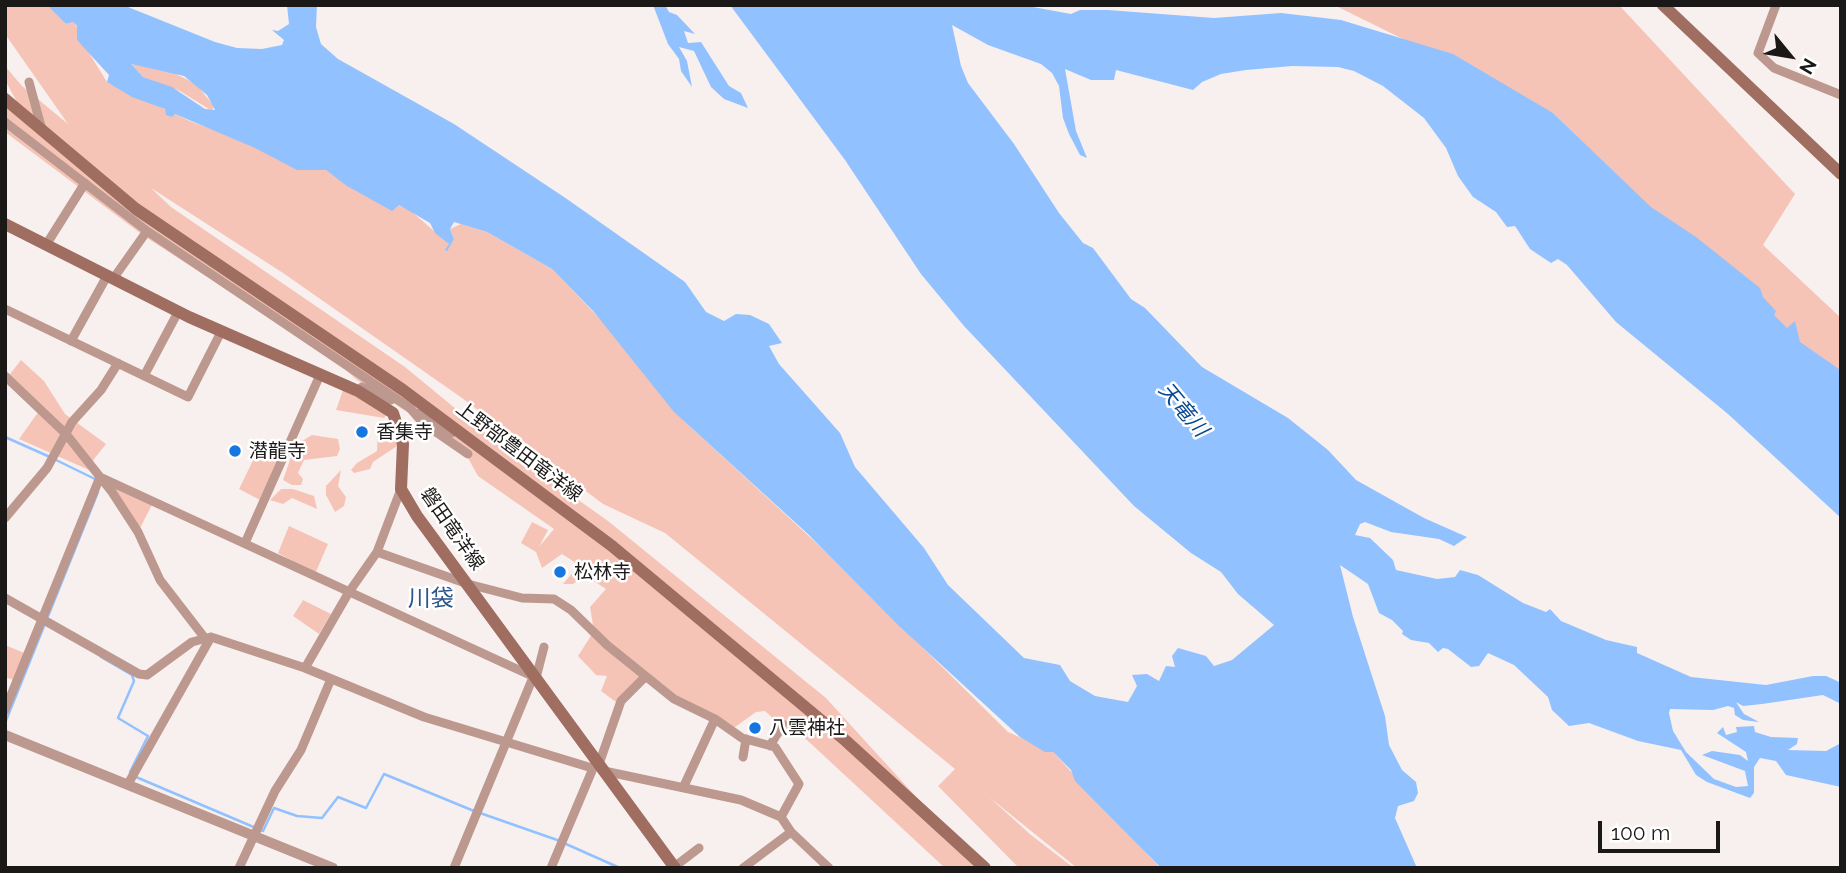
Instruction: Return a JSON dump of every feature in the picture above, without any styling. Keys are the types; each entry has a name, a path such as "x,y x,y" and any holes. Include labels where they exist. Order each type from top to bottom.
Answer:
{"main road":[{"path":"1663,5 1841,174"},
{"name":"上野部豊田竜洋線","path":"5,99 103,183 173,235 403,390 612,546 846,741 985,868"},
{"name":"磐田竜洋線","path":"5,224 178,312 358,391 383,405 397,421 403,444 401,489 598,766 674,867"}],"street":[{"path":"1776,5 1758,53 1774,68 1841,95"},
{"path":"29,82 43,132"},
{"path":"5,122 147,230 411,408 452,433 466,437"},
{"path":"46,245 85,183"},
{"path":"71,341 110,277 147,230"},
{"path":"5,309 188,397 221,332"},
{"path":"144,376 178,312"},
{"path":"5,518 47,468 66,434 118,363"},
{"path":"245,542 320,375"},
{"path":"5,376 66,434 100,477 138,532 160,580 207,637 305,668 424,717 598,766 741,800 782,817 791,832 830,868"},
{"path":"358,391 362,387 411,408 423,423 468,454"},
{"path":"100,477 534,676"},
{"path":"5,710 100,477"},
{"path":"305,668 349,592 377,552 401,489"},
{"path":"377,552 468,584 522,598 554,599 579,616 645,677 674,699 715,719 746,739 775,747 799,784 782,817"},
{"path":"5,598 139,674 147,675 207,637"},
{"path":"128,784 207,637"},
{"path":"454,868 544,648"},
{"path":"551,868 598,766 621,701 645,677"},
{"path":"239,868 275,791 301,750 331,679"},
{"path":"683,788 715,719"},
{"path":"770,746 783,724"},
{"path":"5,735 334,868"},
{"path":"743,757 746,739"},
{"path":"743,868 791,832"},
{"path":"674,867 699,848"}],"shaded area":[{"path":"5,5 50,5 66,24 73,22 77,27 77,40 86,48 107,82 192,122 326,170 411,211 449,244 454,239 450,229 461,224 487,232 552,269 603,322 684,421 824,550 1008,732 1053,752 1160,868 1077,868 989,797 1031,835 1074,868 1019,868 938,786 955,769 665,533 603,504 462,398 283,273 151,188 171,207 405,367 490,437 608,521 826,698 981,868 945,868 795,729 777,739 778,723 765,711 756,712 731,730 642,680 620,705 601,691 607,676 596,675 578,656 594,631 590,607 606,589 586,576 573,584 563,584 579,565 562,554 542,568 536,552 521,543 532,522 548,530 539,547 554,529 478,476 468,458 421,421 357,380 331,357 144,236 5,132 5,91 17,102 5,80 5,66 22,86 68,124 5,34"},
{"path":"1334,5 1619,5 1795,194 1763,245 1841,318 1841,392 1553,113"},
{"path":"130,64 168,70 196,84 214,106 212,111 180,91 143,77"},
{"path":"21,360 44,381 65,414 106,444 90,464 98,474 19,439 39,411 7,378"},
{"path":"343,390 388,413 384,418 336,410"},
{"path":"392,418 403,442 373,462 370,469 354,473 351,470 357,463 377,451 378,427"},
{"path":"312,435 338,439 340,449 337,456 304,460 298,473 303,479 301,485 292,485 283,480 292,454 299,443"},
{"path":"264,438 285,449 260,500 239,489"},
{"path":"341,470 338,486 346,497 344,506 335,512 326,495 326,486"},
{"path":"105,479 154,501 138,532"},
{"path":"281,489 293,489 314,496 317,509 292,498 283,504 270,500"},
{"path":"289,526 328,544 315,574 278,553"},
{"path":"303,600 331,614 319,634 293,616"},
{"path":"5,645 27,654 16,681 5,677"}],"water":[{"name":"天竜川","path":"47,5 123,5 215,42 237,48 262,49 282,45 284,40 272,30 278,31 289,24 287,5 317,5 316,27 321,44 338,59 454,124 564,197 685,282 706,312 724,321 736,314 750,315 769,324 782,343 769,346 779,364 840,433 855,467 924,548 948,585 1024,658 1060,665 1070,681 1095,696 1128,702 1137,686 1132,675 1147,674 1159,681 1166,666 1175,667 1172,656 1178,648 1206,656 1214,666 1232,660 1274,625 1238,594 1221,572 1191,553 1134,506 964,326 921,274 845,160 730,5 1022,5 1071,14 1080,10 1108,10 1214,18 1281,13 1341,20 1453,54 1553,113 1651,207 1696,237 1760,288 1763,297 1776,311 1774,315 1787,328 1795,321 1800,342 1839,369 1841,518 1728,414 1616,322 1567,265 1558,259 1551,263 1530,249 1515,226 1507,227 1496,212 1473,197 1458,176 1446,148 1424,118 1383,86 1354,71 1338,67 1292,66 1246,70 1221,74 1202,82 1193,90 1116,70 1114,80 1091,80 1065,69 1076,131 1087,158 1080,155 1069,134 1063,118 1059,86 1052,73 1041,64 988,45 952,25 961,66 968,83 1014,144 1059,213 1083,243 1093,248 1131,299 1145,308 1202,367 1288,418 1328,450 1356,480 1424,518 1467,537 1454,546 1439,539 1391,532 1365,522 1360,524 1355,535 1370,538 1393,560 1396,570 1437,579 1455,577 1460,570 1478,575 1523,603 1546,612 1550,609 1561,621 1606,640 1637,647 1637,653 1691,677 1766,685 1826,676 1841,683 1841,704 1823,695 1743,706 1736,702 1744,714 1759,722 1743,720 1735,715 1734,708 1728,706 1713,710 1670,709 1669,713 1673,731 1686,752 1714,779 1736,787 1748,786 1745,771 1702,755 1712,751 1740,755 1748,761 1746,752 1717,733 1723,727 1726,735 1737,732 1736,727 1754,726 1755,732 1771,737 1798,738 1797,744 1788,750 1826,751 1841,743 1841,787 1786,775 1776,761 1760,758 1754,767 1754,793 1750,798 1707,782 1696,775 1681,750 1638,741 1589,723 1569,726 1552,710 1548,697 1514,665 1488,653 1479,666 1471,667 1448,649 1443,648 1438,652 1429,643 1411,640 1402,634 1403,631 1392,620 1379,613 1368,584 1340,565 1353,617 1385,716 1389,745 1402,770 1416,782 1418,793 1414,801 1398,806 1395,818 1417,868 1161,868 1075,781 1071,770 1053,752 1045,752 1020,737 898,625 809,535 674,412 594,312 552,269 487,232 454,222 450,229 454,239 447,251 445,250 449,244 435,233 430,223 399,205 392,211 347,186 326,170 297,170 255,148 175,114 172,117 166,115 165,109 132,97 107,82 109,75 77,40 77,26 73,22 66,24","holes":["131,64 184,76 207,95 215,110 205,109 172,87 143,77"]},
{"path":"653,5 665,5 669,12 677,15 695,34 684,31 688,43 701,42 729,86 741,93 748,108 724,99 711,87 694,51 679,47 687,61 692,87 681,71 679,59 668,44"}],"waterway":[{"path":"5,437 50,457"},
{"path":"56,460 97,480"},
{"path":"5,723 98,492"},
{"path":"101,657 132,675 134,681 118,718 148,736 130,772"},
{"path":"136,777 263,831 274,808 297,816 322,818 338,797 366,808 384,774 474,811"},
{"path":"480,813 560,841"},
{"path":"566,844 620,868"}],"place":[{"name":"香集寺","path":"362,432"},
{"name":"潜龍寺","path":"235,451"},
{"name":"松林寺","path":"560,572"},
{"name":"八雲神社","path":"755,728"}],"district":[{"name":"川袋","path":"431,599"}]}
